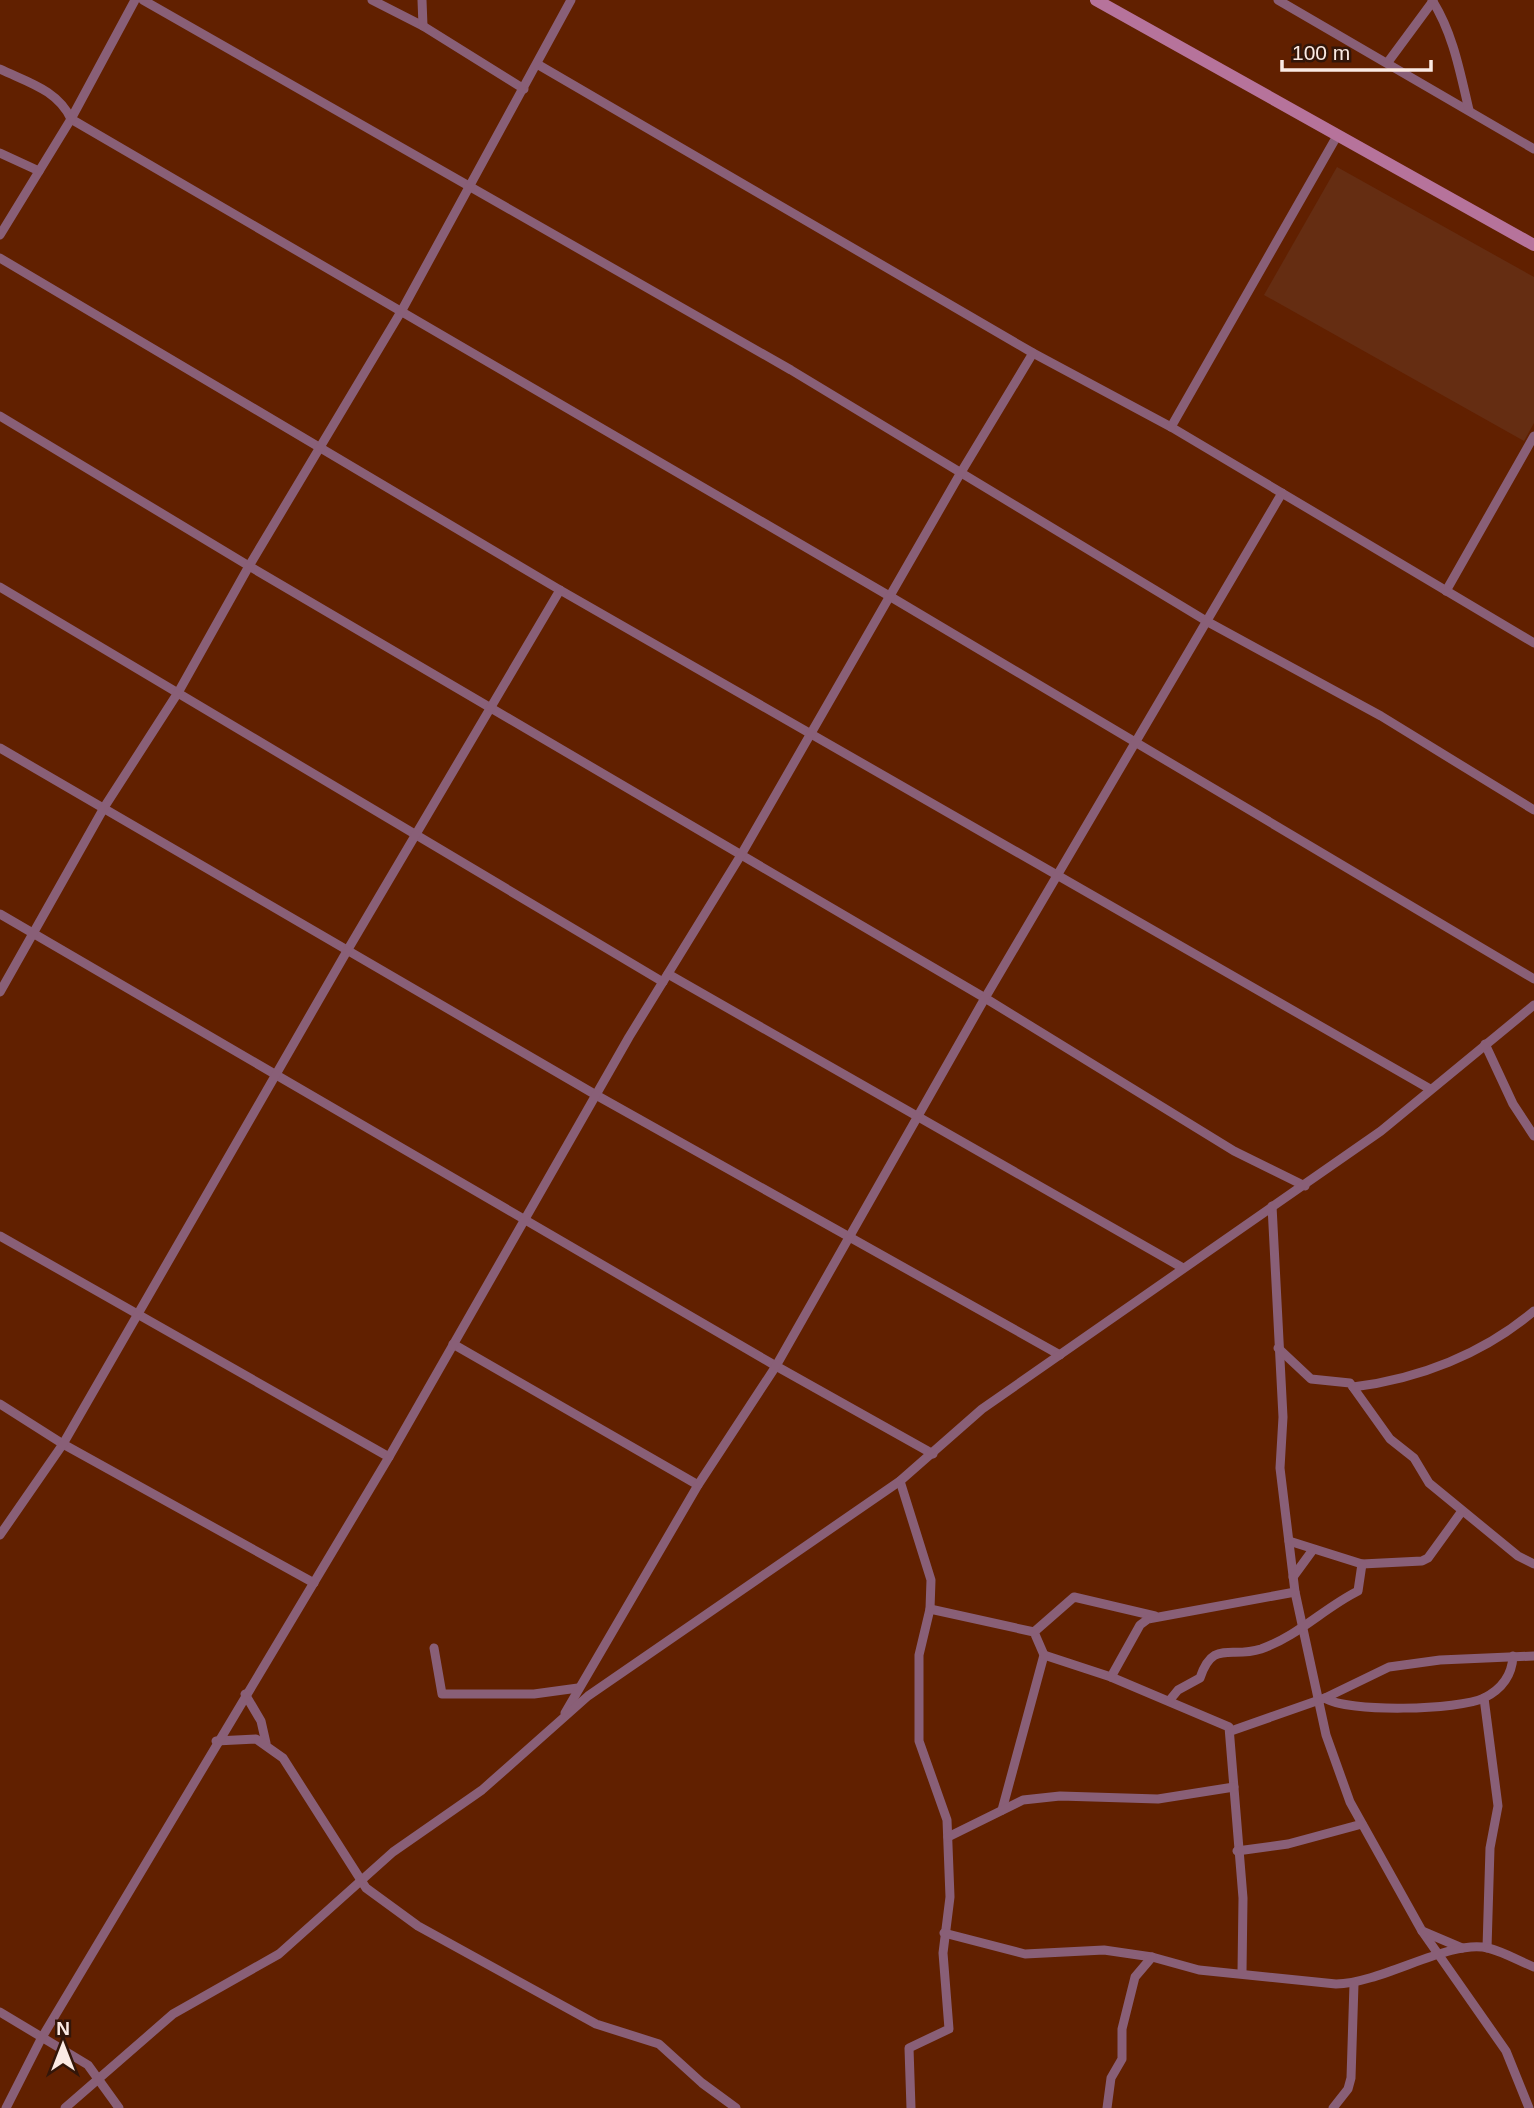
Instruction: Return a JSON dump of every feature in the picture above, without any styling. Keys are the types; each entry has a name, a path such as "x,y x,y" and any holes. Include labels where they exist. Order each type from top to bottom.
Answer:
{"main road":[{"path":"1096,0 1534,244"}],"street":[{"path":"0,235 71,119 135,0"},
{"path":"143,0 791,370 1208,622 1381,716 1534,810"},
{"path":"372,0 422,26 524,89"},
{"path":"422,0 422,26"},
{"path":"0,992 105,806 179,691 249,566 402,310 571,0"},
{"path":"1278,0 1534,149"},
{"path":"1388,62 1432,0 1442,14 1452,41 1469,110"},
{"path":"537,64 1033,353 1171,427 1534,643"},
{"path":"0,69 54,95 64,105 71,119 891,597 1534,979"},
{"path":"1171,427 1337,136"},
{"path":"0,152 39,171"},
{"path":"0,258 560,590 1430,1089"},
{"path":"6,2108 41,2039 216,1741 389,1457 596,1095 741,855 809,733 1033,353"},
{"path":"0,416 249,566 985,999 1234,1151 1305,1186"},
{"path":"1447,590 1534,436"},
{"path":"563,1717 698,1485 776,1367 920,1118 985,999 1060,877 1135,742 1282,493"},
{"path":"0,587 179,691 416,836 1183,1268"},
{"path":"0,1535 63,1444 346,951 560,590"},
{"path":"0,748 105,806 346,951 596,1095 1060,1355"},
{"path":"0,914 776,1367 933,1454"},
{"path":"65,2108 183,2007 271,1961 398,1847 482,1790 563,1717 900,1481 982,1409 1272,1206 1305,1186 1381,1130 1534,1005"},
{"path":"1485,1044 1513,1104 1534,1136"},
{"path":"1272,1206 1283,1417 1280,1468 1295,1591 1333,1759 1345,1793 1422,1931 1506,2051 1529,2108"},
{"path":"0,1236 389,1457"},
{"path":"1353,1387 1412,1376 1441,1366 1503,1337 1534,1311"},
{"path":"453,1343 698,1485"},
{"path":"1278,1348 1311,1379 1346,1381 1390,1439 1414,1458 1429,1483 1518,1556 1534,1564"},
{"path":"0,1405 63,1444 314,1583"},
{"path":"900,1481 931,1576 930,1609 919,1655 919,1741 944,1805 950,1897 944,1933 943,1974 949,2029 909,2048 911,2108"},
{"path":"1289,1542 1362,1564 1391,1565 1425,1560 1462,1511"},
{"path":"1293,1577 1312,1551"},
{"path":"1169,1701 1178,1690 1200,1678 1207,1659 1213,1655 1261,1649 1303,1628 1358,1591 1362,1564"},
{"path":"1111,1677 1140,1625 1157,1616 1295,1591"},
{"path":"1034,1632 1074,1597 1157,1616"},
{"path":"930,1609 1034,1632"},
{"path":"1002,1810 1044,1655 1034,1632"},
{"path":"434,1648 442,1694 534,1694 578,1688"},
{"path":"1044,1655 1111,1677 1226,1724 1231,1731 1237,1851 1243,1898 1242,1972"},
{"path":"1321,1699 1353,1706 1452,1705 1483,1698 1508,1679 1513,1656"},
{"path":"1231,1731 1321,1699 1367,1675 1400,1665 1534,1656"},
{"path":"245,1694 261,1721 266,1743"},
{"path":"1483,1698 1498,1807 1490,1848 1487,1948"},
{"path":"216,1741 249,1738 266,1743 290,1766 361,1880 377,1898 428,1932 596,2024 659,2044 702,2083 736,2108"},
{"path":"948,1836 1014,1803 1040,1798 1158,1799 1234,1787"},
{"path":"1237,1851 1288,1844 1362,1825"},
{"path":"1422,1931 1462,1948"},
{"path":"944,1933 1025,1954 1087,1950 1152,1957 1199,1970 1242,1972 1320,1983 1354,1984 1462,1948 1487,1948 1534,1967"},
{"path":"1107,2108 1111,2078 1122,2059 1122,2029 1135,1977 1152,1957"},
{"path":"1333,2108 1348,2089 1351,2078 1354,1984"},
{"path":"0,2012 88,2065 119,2108"}],"shaded area":[{"path":"1337,167 1534,277 1534,423 1524,441 1264,295"}]}
